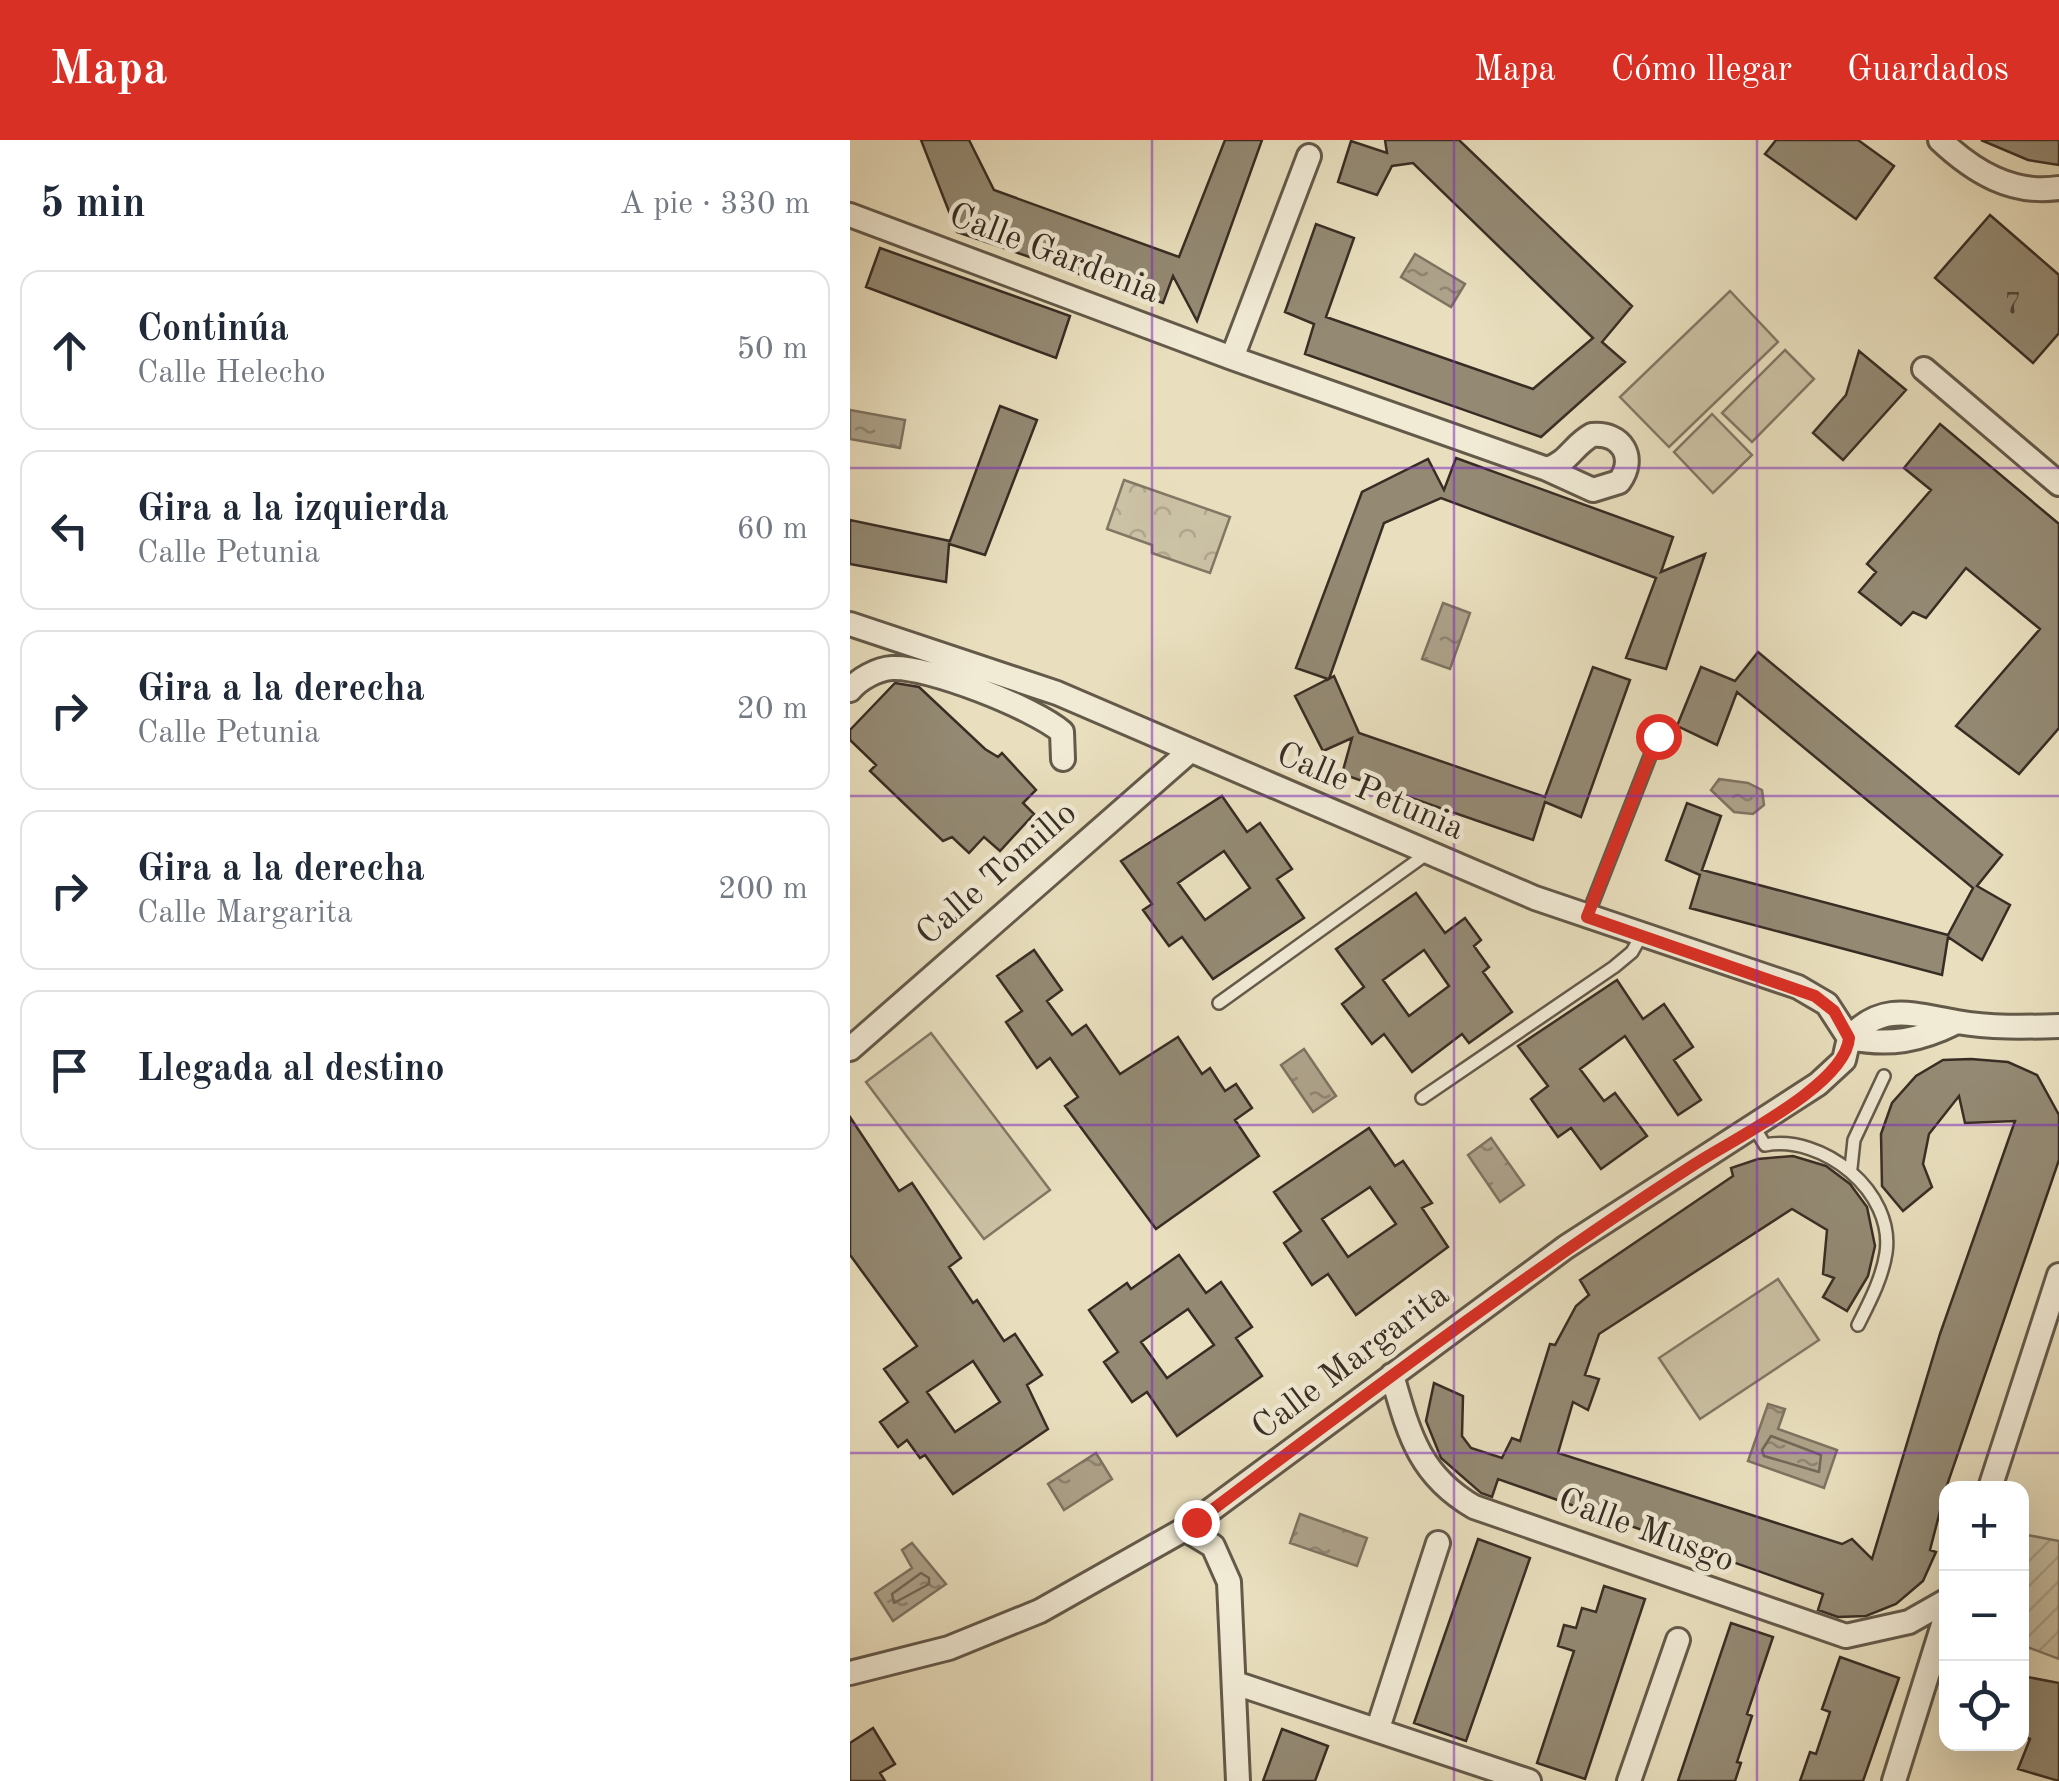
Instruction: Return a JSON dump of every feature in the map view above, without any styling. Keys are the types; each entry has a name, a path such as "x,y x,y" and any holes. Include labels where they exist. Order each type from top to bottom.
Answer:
{"street":[{"path":"1940,140 1994,180 2032,192 2059,188"},
{"path":"1232,358 1308,156"},
{"name":"Calle Gardenia","path":"850,215 1232,358 1547,469"},
{"path":"1924,369 2059,484"},
{"name":"Calle Petunia","path":"850,624 999,671 1425,854 1587,917 1815,996 1834,1011 1849,1038"},
{"path":"850,690 878,671 895,668 964,686 1046,719 1062,732 1062,758"},
{"name":"Calle Tomillo","path":"850,1049 1190,751"},
{"path":"1849,1038 1874,1043 1912,1041 1957,1022 2059,1026"},
{"name":"Calle Margarita","path":"850,1673 949,1648 1040,1611 1185,1529 1566,1247 1834,1072 1844,1060 1849,1038"},
{"path":"1992,1481 2059,1275"},
{"name":"Calle Musgo","path":"1392,1375 1406,1425 1430,1474 1446,1491 1474,1507 1846,1636 1909,1622 1939,1606"},
{"path":"1185,1529 1214,1546 1229,1582 1238,1781"},
{"path":"1378,1728 1438,1543"},
{"path":"1894,1781 1939,1637"},
{"path":"1629,1781 1678,1640"},
{"path":"1235,1683 1530,1781"}],"lane":[{"path":"1587,917 1658,736"},
{"path":"1219,1003 1425,854"},
{"path":"1422,1098 1614,967 1632,952 1641,936"},
{"path":"1851,1168 1854,1140 1884,1076"},
{"path":"1754,1126 1765,1145 1782,1142 1819,1150 1851,1168 1878,1210 1887,1250 1858,1325"}],"green space":[{"path":"1730,291 1778,342 1669,447 1620,397"},
{"path":"1785,350 1814,379 1752,442 1722,413"},
{"path":"1712,414 1752,455 1713,493 1674,452"},
{"path":"1124,480 1230,517 1210,573 1152,553 1152,545 1107,529"},
{"path":"931,1033 1050,1190 984,1239 866,1082"},
{"path":"1778,1279 1819,1340 1700,1419 1659,1358"},
{"path":"2029,1535 2059,1541 2059,1659 2029,1648"}],"water":[{"path":"1415,254 1465,284 1451,307 1401,277"},
{"path":"850,410 905,420 900,448 850,439"},
{"path":"1443,603 1470,613 1450,669 1422,659"},
{"path":"1719,779 1748,783 1762,790 1764,805 1753,814 1734,812 1711,790"},
{"path":"1304,1049 1336,1096 1313,1112 1281,1065"},
{"path":"1491,1138 1524,1185 1500,1202 1468,1155"},
{"path":"1768,1404 1785,1409 1778,1429 1837,1450 1824,1488 1748,1461"},
{"path":"1096,1453 1112,1479 1064,1510 1048,1484"},
{"path":"1300,1514 1367,1538 1357,1566 1290,1543"},
{"path":"912,1543 946,1584 893,1621 875,1593 912,1568 902,1550"}],"building":[{"path":"921,140 969,140 994,190 1179,257 1225,140 1262,140 1197,321 1173,276 1163,303 957,232"},
{"path":"1385,140 1459,140 1632,306 1602,342 1625,362 1541,437 1305,354 1314,324 1285,312 1316,224 1354,238 1326,317 1533,389 1593,338 1413,163 1392,166 1377,195 1338,182 1351,141 1387,153"},
{"path":"1776,140 1858,140 1894,166 1856,219 1765,154"},
{"path":"1981,140 2059,140 2059,165 2028,160"},
{"path":"1990,215 2059,275 2059,333 2033,363 1935,278"},
{"path":"880,248 1070,316 1056,358 866,287"},
{"path":"1859,351 1906,390 1843,460 1813,433 1846,395"},
{"path":"1000,406 1037,420 985,555 949,544 946,582 850,564 850,520 950,541"},
{"path":"1940,424 2059,524 2059,728 2019,774 1956,726 2040,629 1966,568 1926,618 1913,612 1901,625 1859,592 1876,572 1867,564 1931,490 1904,468"},
{"path":"1456,458 1673,537 1661,572 1705,554 1666,669 1626,658 1656,578 1441,498 1384,523 1329,679 1334,676 1359,733 1545,797 1593,667 1630,680 1581,817 1545,802 1533,840 1342,774 1352,738 1323,751 1295,696 1328,679 1296,668 1362,492 1428,459 1444,490"},
{"path":"1758,652 2002,855 1977,886 2010,905 1982,960 1948,937 1942,975 1690,908 1700,875 1666,860 1687,803 1721,816 1702,870 1948,935 1973,888 1737,692 1717,745 1677,726 1701,667 1735,681"},
{"path":"895,683 919,687 985,749 998,757 1002,753 1036,790 1023,803 1034,814 1000,851 984,837 969,853 952,837 943,841 870,771 876,765 850,740 850,730"},
{"path":"1222,796 1247,832 1260,823 1292,869 1277,879 1304,918 1213,979 1182,937 1169,946 1143,910 1152,904 1121,861","holes":["1224,851 1250,888 1205,920 1178,883"]},
{"path":"1416,893 1445,933 1465,918 1481,940 1474,946 1489,967 1483,972 1512,1012 1469,1043 1462,1034 1412,1072 1384,1034 1372,1044 1342,1004 1364,987 1336,949","holes":["1424,950 1449,986 1409,1016 1383,980"]},
{"path":"1034,950 1062,990 1047,1001 1072,1035 1086,1025 1120,1074 1178,1037 1202,1074 1210,1068 1225,1091 1236,1084 1252,1108 1235,1120 1259,1156 1156,1229 1065,1106 1078,1097 1050,1058 1037,1068 1006,1022 1022,1011 997,976"},
{"path":"1617,980 1643,1019 1664,1004 1693,1047 1674,1060 1701,1100 1678,1115 1625,1036 1580,1069 1604,1101 1615,1093 1647,1136 1601,1169 1571,1128 1558,1137 1531,1099 1548,1086 1518,1046"},
{"path":"1943,1060 2008,1062 2037,1075 2059,1115 2059,1160 1948,1481 1939,1481 1939,1515 1930,1550 1936,1552 1923,1581 1896,1604 1866,1616 1838,1617 1818,1610 1823,1594 1498,1479 1492,1497 1481,1493 1441,1458 1426,1421 1434,1383 1463,1396 1462,1436 1471,1448 1502,1458 1512,1438 1520,1441 1550,1344 1555,1345 1576,1306 1589,1295 1580,1280 1733,1176 1731,1168 1758,1159 1793,1156 1826,1166 1850,1184 1867,1207 1875,1246 1868,1276 1847,1311 1823,1297 1834,1278 1823,1274 1827,1230 1792,1209 1599,1334 1585,1375 1599,1379 1588,1410 1573,1402 1558,1453 1842,1544 1852,1539 1872,1559 1940,1334 2015,1121 1965,1123 1959,1096 1929,1134 1923,1164 1932,1187 1903,1211 1882,1186 1881,1134 1892,1103 1916,1076"},
{"path":"850,1117 899,1191 912,1183 926,1204 961,1258 949,1267 973,1303 977,1300 1004,1341 1015,1334 1042,1375 1027,1385 1048,1429 953,1494 925,1455 920,1458 907,1440 898,1447 880,1422 908,1402 884,1369 917,1346 850,1255","holes":["973,1361 1000,1402 955,1432 927,1392"]},
{"path":"1369,1128 1395,1166 1403,1161 1432,1203 1422,1208 1448,1247 1356,1315 1328,1274 1312,1285 1284,1243 1301,1231 1274,1192","holes":["1370,1187 1396,1224 1348,1257 1322,1219"]},
{"path":"1179,1255 1206,1293 1221,1282 1252,1327 1236,1338 1262,1376 1177,1436 1147,1392 1132,1402 1104,1362 1118,1352 1089,1310 1127,1283 1131,1289","holes":["1188,1309 1214,1345 1167,1378 1141,1342"]},
{"path":"1478,1539 1530,1558 1466,1741 1414,1723"},
{"path":"1604,1586 1645,1599 1585,1779 1537,1763 1574,1651 1558,1646 1564,1625 1576,1628 1582,1608 1596,1612"},
{"path":"1731,1623 1773,1637 1747,1714 1752,1716 1735,1781 1678,1781"},
{"path":"1840,1657 1899,1678 1863,1781 1800,1781 1810,1752 1816,1754 1830,1712 1822,1709"},
{"path":"2029,1677 2059,1683 2059,1781 2018,1769 2025,1751 2029,1751"},
{"path":"873,1728 895,1764 880,1773 885,1781 850,1781 850,1743"},
{"path":"1282,1729 1328,1746 1315,1781 1263,1781"}],"route":[{"path":"1196,1522 1566,1247 1794,1100 1834,1072 1844,1060 1849,1038 1843,1024 1815,996 1587,917 1658,736"}]}
